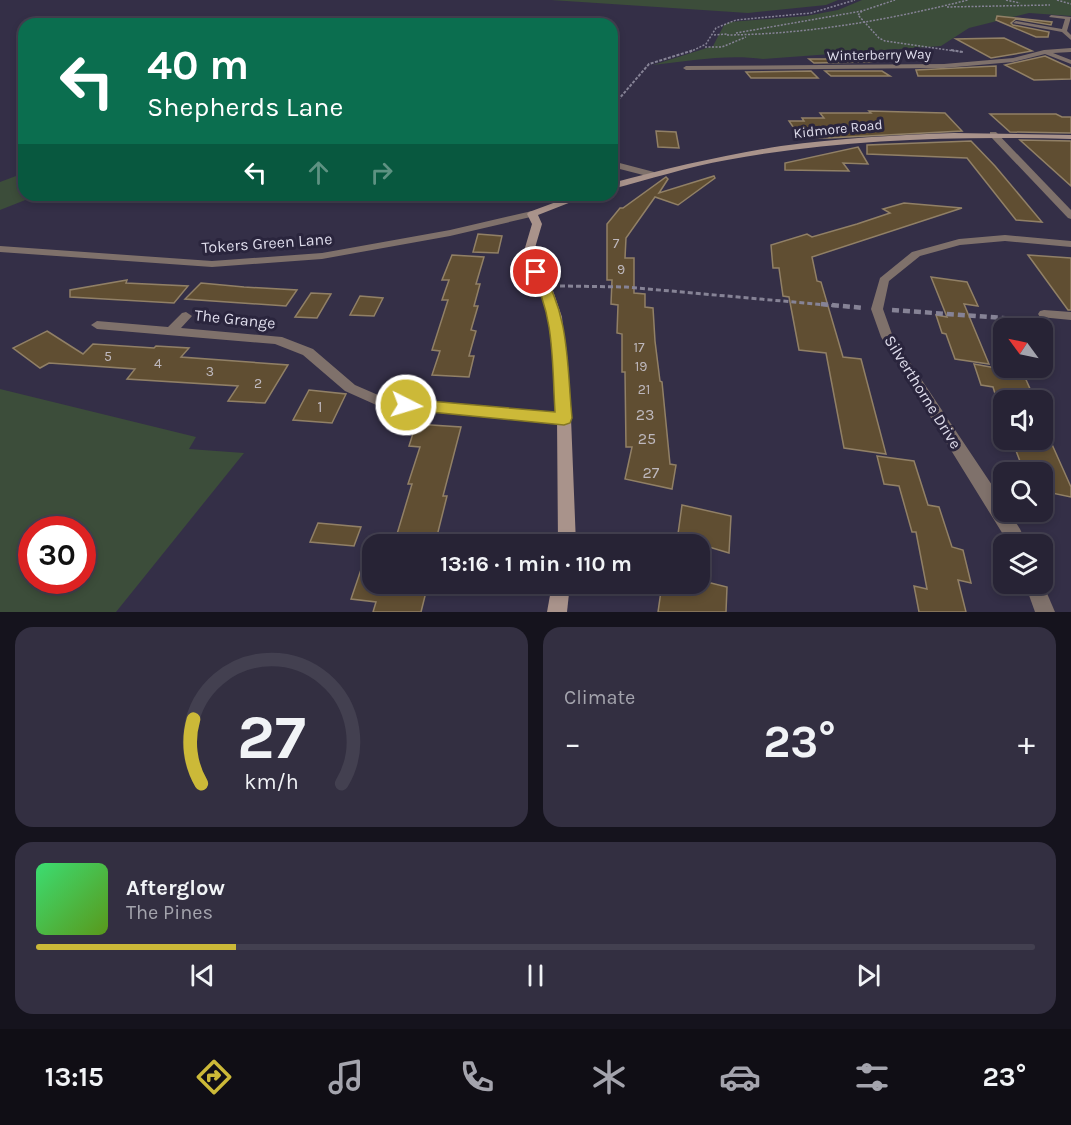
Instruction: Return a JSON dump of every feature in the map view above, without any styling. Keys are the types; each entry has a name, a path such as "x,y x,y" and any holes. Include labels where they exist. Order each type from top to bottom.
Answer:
{"street":[{"path":"1051,16 1069,18 1064,31"},
{"path":"1016,23 1064,31 1071,38"},
{"name":"Winterberry Way","path":"686,68 944,66 1013,60 1044,52 1071,50"},
{"path":"1044,52 1071,62"},
{"path":"993,134 1071,216"},
{"name":"Kidmore Road","path":"618,184 651,174 753,151 868,139 993,134 1071,137"},
{"path":"618,166 651,174"},
{"path":"567,534 564,418 556,317 544,285 527,258 537,224 532,214 568,201"},
{"name":"Tokers Green Lane","path":"0,249 212,264 322,256 532,214"},
{"path":"877,309 884,280 916,254 959,242 1005,238 1071,244"},
{"name":"Silverthorne Drive","path":"877,309 887,337 1014,534"},
{"path":"1044,314 1071,316"},
{"name":"The Grange","path":"171,331 186,316"},
{"name":"The Grange","path":"98,325 277,340 308,352 350,388 383,403 564,418"},
{"path":"557,612 560,594"},
{"path":"1038,594 1045,612"}],"path":[{"path":"618,100 647,65 706,45 714,35 716,28 725,22 806,14 833,9 855,0"},
{"path":"727,35 862,11 895,0"},
{"path":"714,35 809,33 867,24 968,0"},
{"path":"1006,0 1029,4"},
{"path":"1057,0 1071,4"},
{"path":"940,7 1050,4"},
{"path":"1060,5 1071,4"},
{"path":"862,11 858,15 879,38 885,41 952,49 998,61"},
{"path":"772,27 769,30 783,34"},
{"path":"747,31 750,35"},
{"path":"702,46 722,47 750,35"},
{"path":"544,285 626,287 1029,321 1044,314"}],"green space":[{"path":"551,0 838,0 826,5 748,13"},
{"path":"862,0 1071,0 1071,16 1029,13 969,28 941,46 763,59 722,58 653,65 713,46 724,25 729,22 806,16 838,10"},
{"path":"18,175 18,201 23,201 0,210 0,182"},
{"path":"0,389 196,437 189,449 244,453 116,612 0,612"}],"building":[{"path":"997,16 1052,22 1051,25 1016,19 1011,23 1049,32 1048,37 1036,37 996,20"},
{"path":"1004,38 1032,51 991,58 956,39"},
{"path":"1045,56 1071,68 1071,79 1034,80 1005,65"},
{"path":"809,59 865,59 870,62 814,63"},
{"path":"996,66 996,76 918,76 916,70"},
{"path":"811,71 818,78 751,78 746,72"},
{"path":"825,71 882,71 890,76 831,76"},
{"path":"869,111 945,113 962,131 829,138 800,137 789,121 804,121 802,118 824,118 820,113 871,113"},
{"path":"990,114 1056,114 1071,117 1071,133 1010,132"},
{"path":"656,131 676,132 679,148 658,147"},
{"path":"1020,140 1071,141 1071,186"},
{"path":"971,141 1042,222 1016,220 967,158 867,154 867,145"},
{"path":"858,147 868,164 843,163 849,171 785,170 785,163"},
{"path":"714,176 715,178 678,205 655,197 626,238 625,258 634,258 634,293 645,294 645,307 653,308 670,464 676,465 672,489 625,479 632,447 626,447 625,372 622,372 622,334 617,333 618,305 611,304 612,280 607,280 607,224 620,208 666,177 668,179 659,193"},
{"path":"904,203 962,208 812,257 817,281 821,282 843,357 861,359 886,454 844,448 826,353 799,350 789,297 783,296 779,268 773,268 771,245 807,234 812,237 857,224 890,213 883,209"},
{"path":"478,234 502,236 498,253 473,252"},
{"path":"452,255 484,257 476,284 480,284 474,306 478,306 471,330 476,331 469,356 474,356 469,377 432,375 440,351 432,350 448,300 442,300 449,280 442,280"},
{"path":"1028,255 1071,258 1071,310 1068,310"},
{"path":"931,277 967,282 978,306 964,304 989,364 955,359 936,315 947,317"},
{"path":"127,280 126,283 188,286 174,303 70,297 70,290"},
{"path":"201,283 297,290 286,306 185,299"},
{"path":"311,293 331,294 317,318 295,317"},
{"path":"360,296 383,298 374,316 350,315"},
{"path":"47,331 83,354 93,344 154,348 156,346 189,348 181,357 288,365 265,403 228,401 238,386 127,379 135,369 49,363 40,368 13,348"},
{"path":"974,364 993,367 993,378 1025,378 1031,390 994,390 993,387 981,385"},
{"path":"309,390 346,394 332,423 293,420"},
{"path":"416,424 461,427 443,496 447,496 438,534 397,534 412,484 408,484 420,447 409,446"},
{"path":"1053,447 1071,487 1071,497 1053,493 1053,462 1020,462 1016,450 1053,450"},
{"path":"877,456 914,461 928,505 939,507 952,547 963,550 971,583 958,580 966,612 919,612 914,586 927,589 916,532 912,532 899,486 884,484"},
{"path":"682,505 731,516 729,553 710,547 710,534 678,534"},
{"path":"318,523 361,527 354,546 310,542"},
{"path":"362,567 362,594 426,594 421,612 373,612 376,602 351,599"},
{"path":"710,583 727,587 726,612 658,612 661,594 710,594"}],"route":[{"path":"406,405 564,418 556,317 544,285 536,272"}]}
